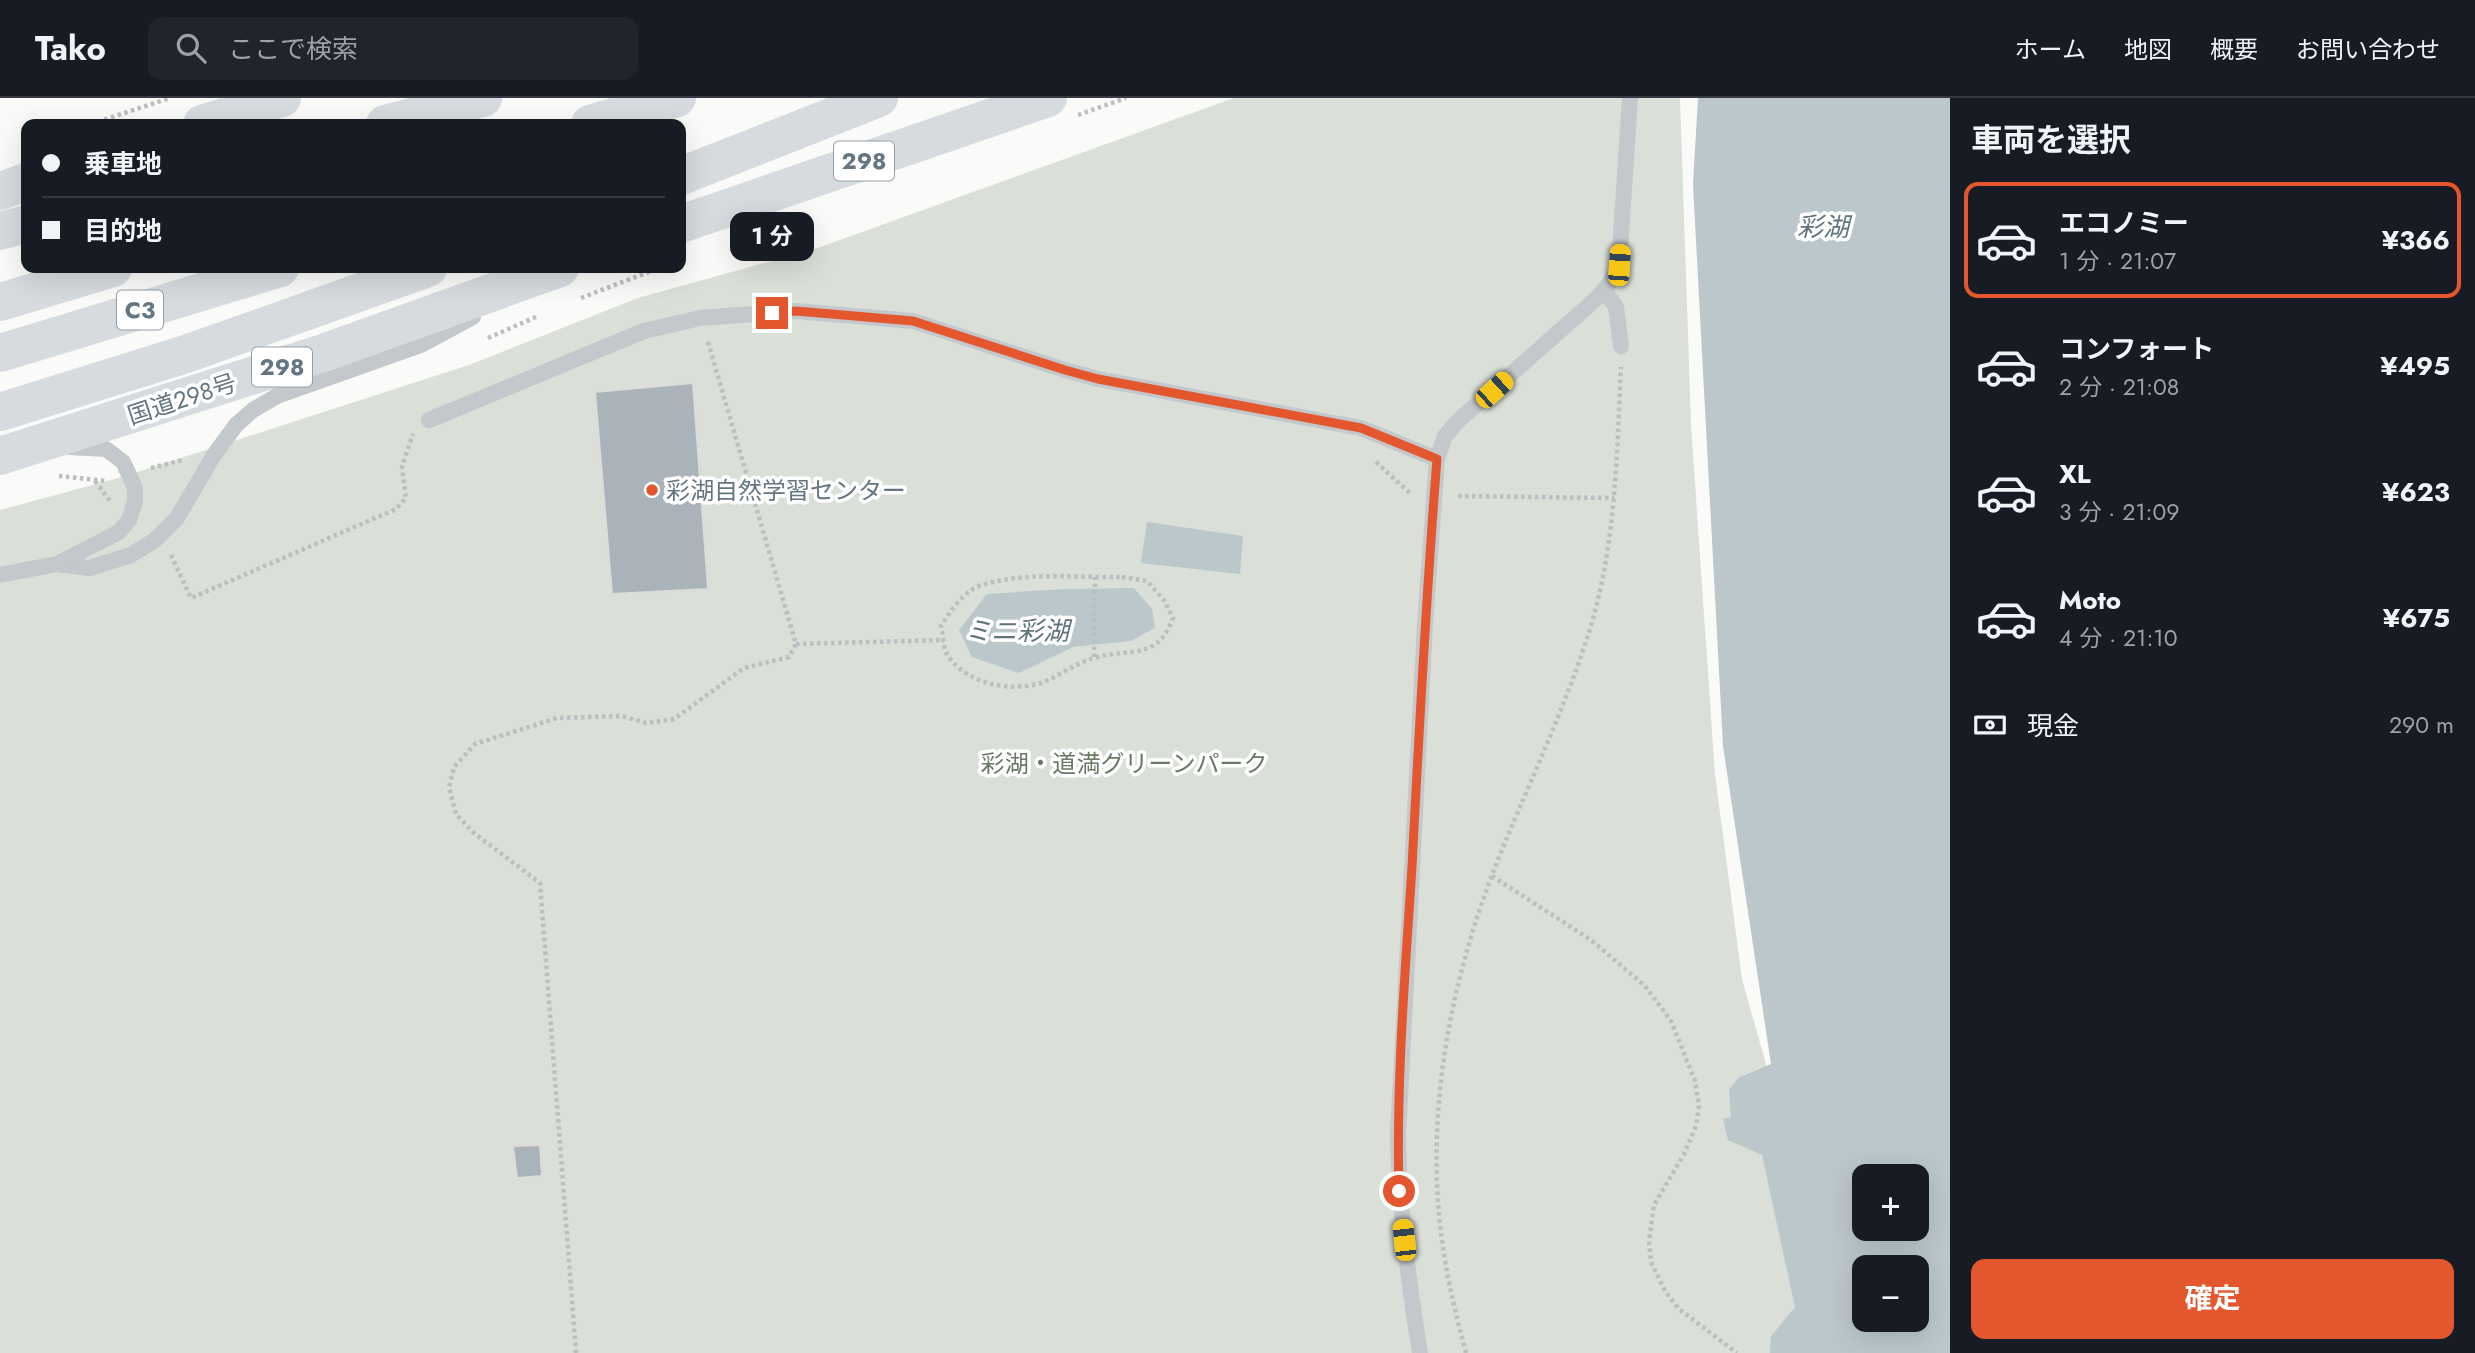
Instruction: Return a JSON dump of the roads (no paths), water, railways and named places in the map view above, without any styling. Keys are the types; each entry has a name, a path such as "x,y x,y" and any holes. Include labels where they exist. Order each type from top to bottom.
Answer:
{"highway":[{"path":"217,119 282,98"},
{"path":"404,119 483,98"},
{"path":"607,119 677,98"},
{"path":"686,145 842,98"},
{"path":"686,174 879,98"},
{"name":"298","path":"686,222 1048,98"},
{"path":"0,191 21,184"},
{"path":"0,231 21,225"},
{"name":"C3","path":"0,302 96,273"},
{"name":"C3","path":"0,353 264,273"},
{"path":"0,412 186,354 414,273"},
{"name":"国道298号","path":"25,460 547,273"}],"lane":[{"path":"1420,1353 1406,1265 1399,1191 1398,1134 1425,624 1437,459 1445,436 1458,421 1597,298 1619,265 1630,98"},
{"path":"57,564 89,568 131,555 155,540 177,518 214,455 236,425 253,410 277,396 421,345 552,273"},
{"path":"1604,290 1616,307 1621,346"},
{"path":"429,420 644,331 700,318 796,311 913,321 1098,379 1361,428 1437,459"},
{"path":"0,575 57,564 119,532 129,520 135,501 135,488 123,462 106,449 25,460"}],"water":[{"name":"彩湖","path":"1698,98 1950,98 1950,1353 1770,1353 1771,1336 1795,1307 1762,1155 1728,1140 1723,1119 1731,1117 1729,1090 1738,1078 1771,1064 1723,746 1693,184"},
{"path":"1147,522 1243,536 1240,574 1141,563"},
{"name":"ミニ彩湖","path":"1134,588 1152,609 1155,628 1131,641 1073,647 1019,673 972,657 959,630 987,594"}],"place":[{"name":"彩湖自然学習センター","path":"652,490"}],"park label":[{"name":"彩湖・道満グリーンパーク","path":"1124,763"}]}
